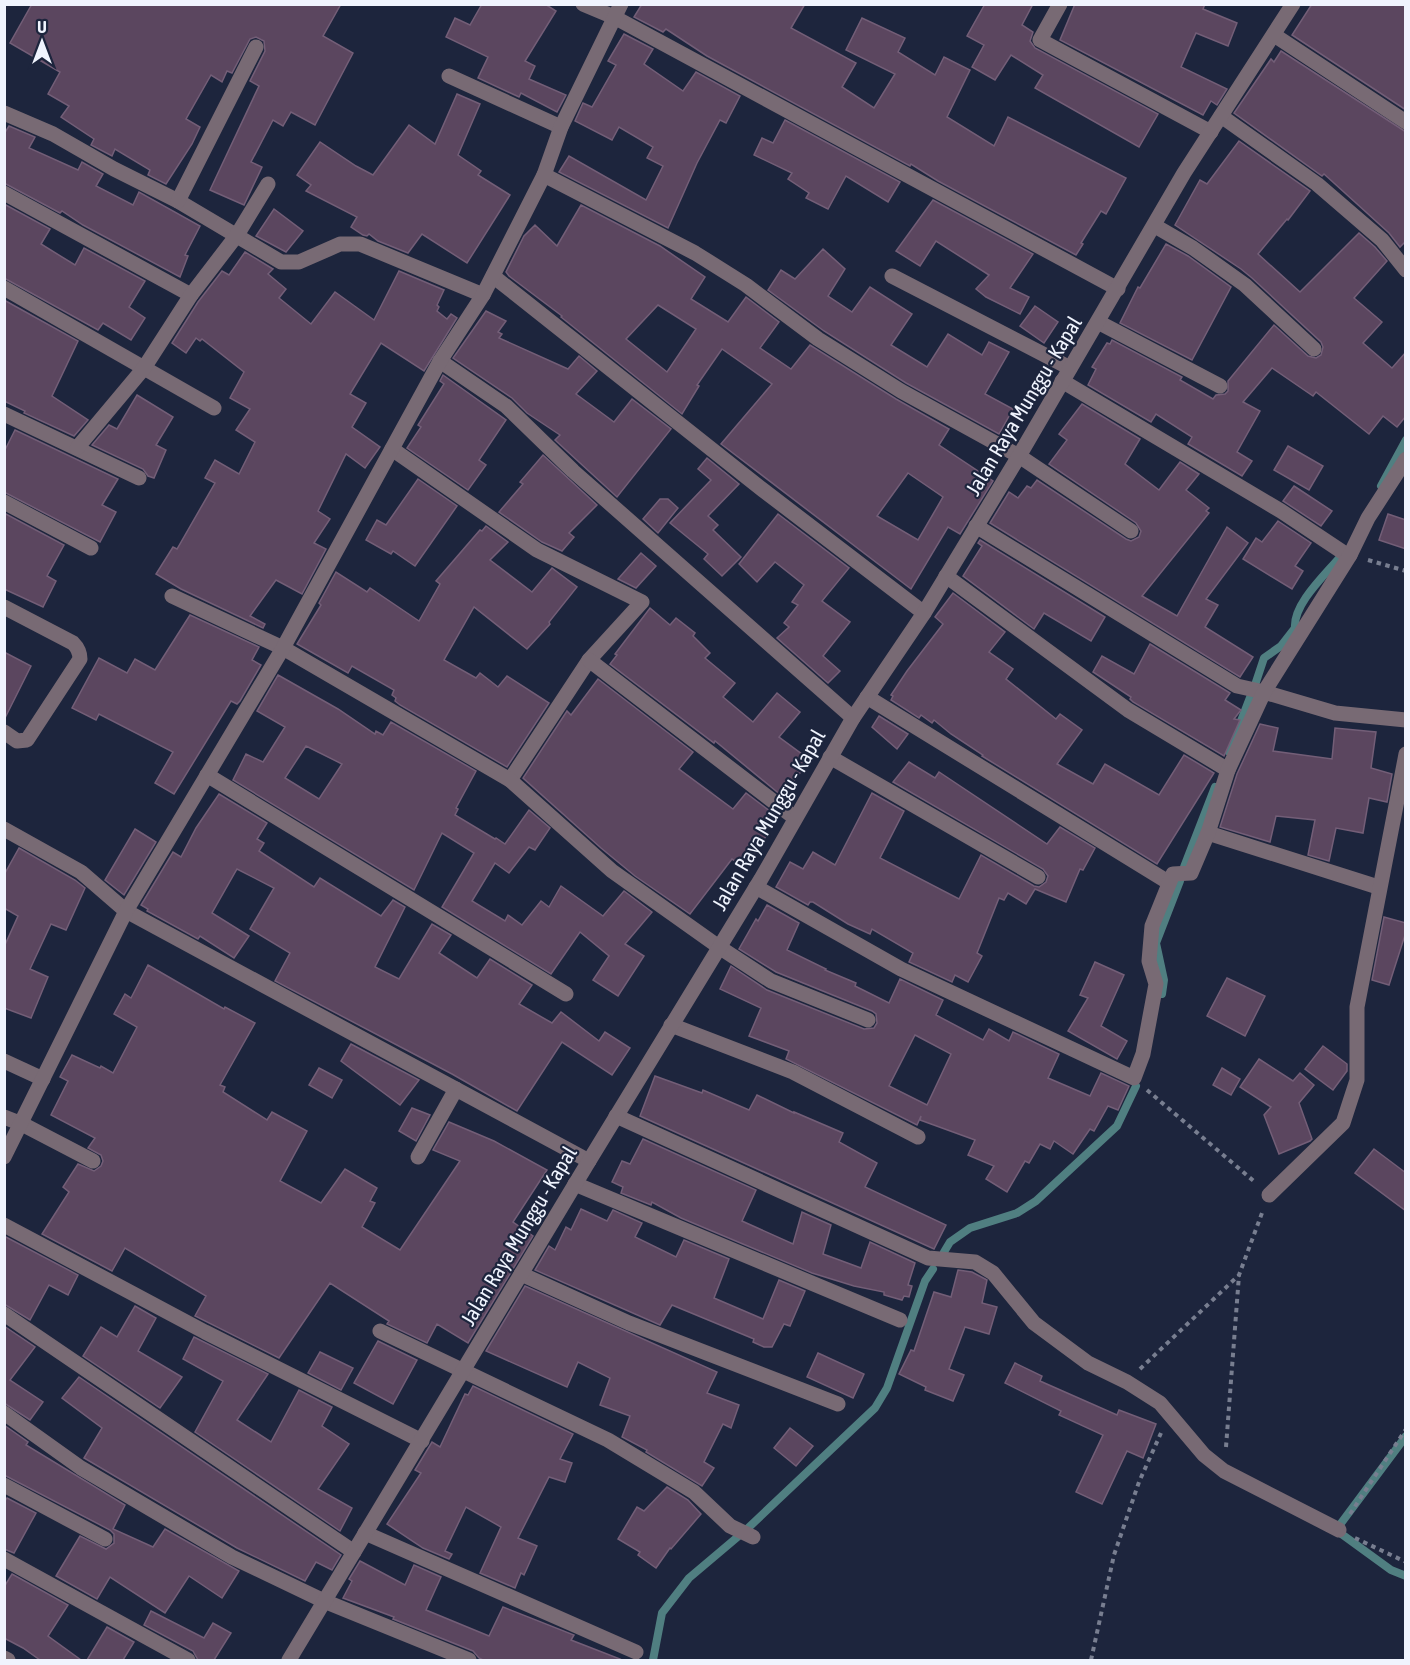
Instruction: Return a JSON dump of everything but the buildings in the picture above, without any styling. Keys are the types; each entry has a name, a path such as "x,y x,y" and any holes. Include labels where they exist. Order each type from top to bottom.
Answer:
{"street":[{"path":"583,4 618,11 1118,289"},
{"path":"1060,4 1040,40 1211,132"},
{"name":"Jalan Raya Munggu - Kapal","path":"289,1660 574,1184 756,887 853,718 924,613 1118,289 1184,173 1293,4"},
{"path":"5,1154 126,911 283,648 440,360 483,295 544,175 561,127 618,11"},
{"path":"1274,35 1406,122"},
{"path":"178,201 256,47"},
{"path":"449,76 561,127"},
{"path":"4,113 53,134 114,169 178,201 281,262 299,262 340,244 360,244 483,295"},
{"path":"1221,116 1317,184 1382,240 1406,270"},
{"path":"544,175 695,253 746,285 818,339 892,386 1019,456 1131,531"},
{"path":"77,448 144,368 191,295 237,235 267,184"},
{"path":"4,193 191,295"},
{"path":"1155,226 1192,248 1245,285 1314,349"},
{"path":"492,276 763,490 924,613"},
{"path":"892,276 1066,375 1350,555"},
{"path":"4,288 214,408"},
{"path":"1098,322 1220,386"},
{"path":"440,360 506,406 573,471 853,718"},
{"path":"4,414 139,478"},
{"path":"392,449 537,550 642,602 589,660 510,780"},
{"path":"756,887 901,969 1134,1078 1143,1054 1156,984 1149,961 1152,926 1168,882 1173,874 1191,873 1208,833 1228,770 1264,692 1350,555 1368,518 1406,459"},
{"path":"4,502 91,548"},
{"path":"976,526 1237,686 1335,713 1406,720"},
{"path":"946,576 1128,710 1228,770"},
{"path":"172,596 283,648 510,780 612,871 719,947 771,981 868,1020"},
{"path":"4,607 73,643 80,654 80,659 27,740 17,741 4,732"},
{"path":"589,660 795,818"},
{"path":"867,697 1168,882"},
{"path":"1269,1195 1343,1123 1357,1080 1357,1007 1378,886 1406,754"},
{"path":"830,758 1038,877"},
{"path":"207,775 566,994"},
{"path":"4,829 81,872 126,911 589,1161"},
{"path":"1208,833 1378,886"},
{"path":"671,1025 793,1072 918,1137"},
{"path":"4,1061 43,1079"},
{"path":"418,1157 456,1089"},
{"path":"616,1116 928,1258 975,1262 993,1273 1034,1323 1088,1363 1127,1382 1160,1403 1204,1455 1224,1472 1339,1530"},
{"path":"4,1117 93,1161"},
{"path":"574,1184 900,1320"},
{"path":"4,1225 205,1332 422,1441"},
{"path":"521,1274 629,1323 838,1404"},
{"path":"4,1314 354,1552"},
{"path":"380,1331 608,1440 694,1492 730,1526 753,1537"},
{"path":"4,1413 81,1468 232,1557 324,1601 469,1660"},
{"path":"4,1485 105,1539"},
{"path":"365,1533 636,1652"},
{"path":"4,1559 188,1660"}],"path":[{"path":"1350,555 1406,571"},
{"path":"1134,1078 1269,1195 1239,1275 1224,1472"},
{"path":"1127,1382 1239,1275"},
{"path":"1091,1660 1114,1556 1139,1482 1170,1413"},
{"path":"1406,1430 1339,1530 1406,1562"}],"waterway":[{"path":"1381,486 1406,440"},
{"path":"1256,682 1264,658 1281,646 1295,628 1299,609 1304,600 1340,557"},
{"path":"1229,752 1251,695"},
{"path":"1184,867 1215,787"},
{"path":"1162,994 1164,980 1156,943 1180,881"},
{"path":"944,1252 950,1242 970,1228 1017,1213 1036,1201 1117,1126 1136,1086"},
{"path":"653,1660 662,1613 689,1578 747,1529 875,1408 887,1388 925,1281 933,1269"},
{"path":"1406,1436 1336,1530 1391,1570 1406,1576"}]}
